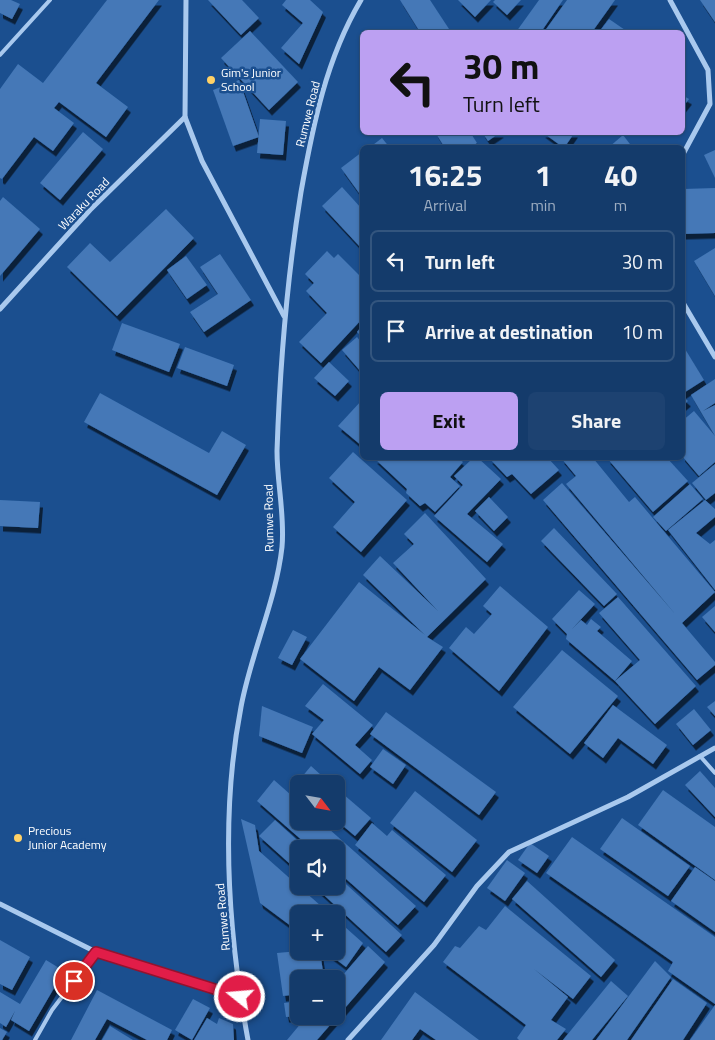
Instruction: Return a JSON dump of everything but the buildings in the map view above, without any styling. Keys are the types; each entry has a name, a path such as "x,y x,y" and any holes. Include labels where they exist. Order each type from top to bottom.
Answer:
{"street":[{"path":"186,0 185,117 202,161 284,316"},
{"name":"Rumwe Road","path":"248,1040 240,997 227,844 232,765 241,706 274,587 282,546 277,454 284,316 290,260 320,98 343,31 361,0"},
{"path":"670,0 708,70 710,104 685,150"},
{"name":"Waraku Road","path":"0,308 90,210 185,117"},
{"path":"685,306 715,357"},
{"path":"348,1040 434,945 477,886 509,852 628,797 715,748"},
{"path":"0,904 96,952 240,997"}],"lane":[{"path":"0,55 50,0"},
{"path":"700,756 715,773"},
{"path":"35,1040 52,1010 96,952"}],"place":[{"name":"Gim's Junior School","path":"211,80"},
{"name":"Precious Junior Academy","path":"18,838"}],"route":[{"path":"74,981 96,952 240,997"}]}
